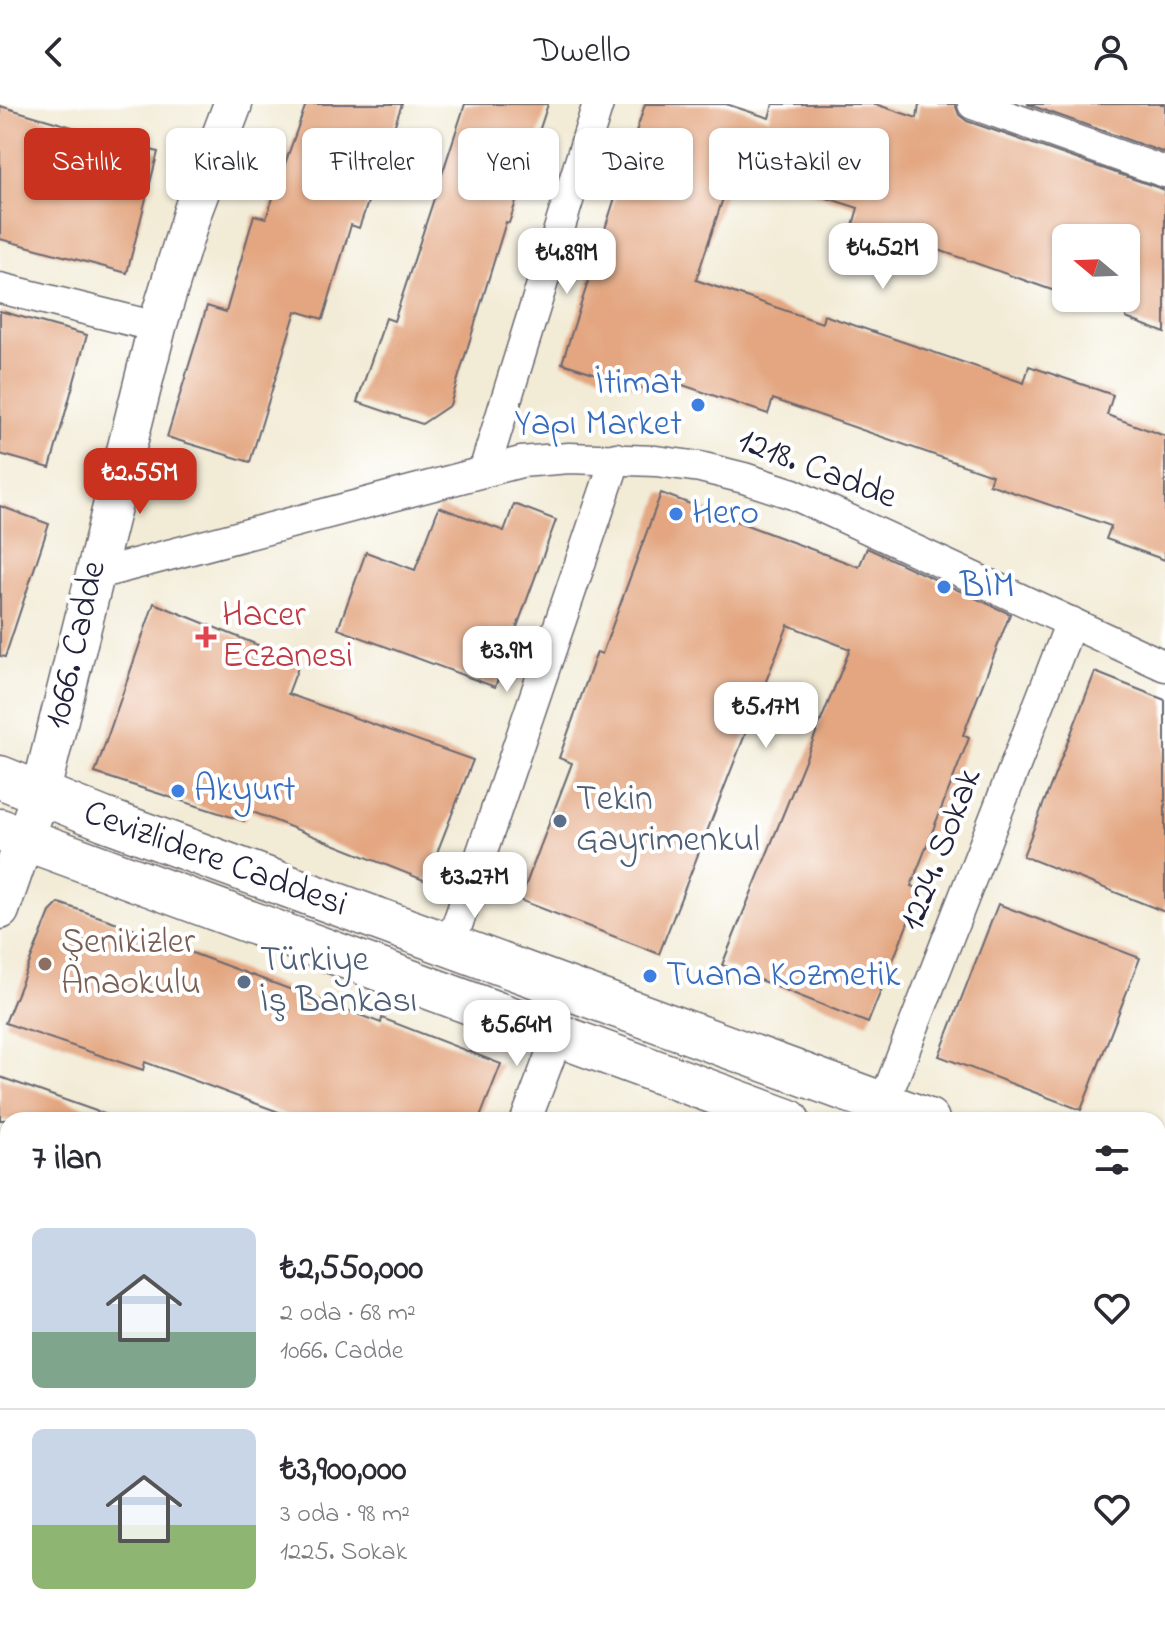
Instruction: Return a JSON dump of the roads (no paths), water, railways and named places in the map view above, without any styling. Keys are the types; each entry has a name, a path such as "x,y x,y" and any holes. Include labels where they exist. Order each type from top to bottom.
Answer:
{"main road":[{"name":"Cevizlidere Caddesi","path":"0,777 40,795 904,1112"},
{"name":"Cevizlidere Caddesi","path":"12,835 766,1112"}],"street":[{"name":"1066. Cadde","path":"0,910 12,835 40,795 157,327 193,210 233,104"},
{"path":"484,471 598,104"},
{"path":"973,104 1165,172"},
{"path":"0,288 157,327"},
{"path":"450,946 616,458"},
{"name":"1218. Cadde","path":"93,575 521,462 616,458 700,467 793,494 1165,666"},
{"name":"1224. Sokak","path":"883,1105 1071,622"},
{"path":"529,1112 558,1035"}],"place":[{"name":"İtimat Yapı Market","path":"698,405"},
{"name":"Hero","path":"676,514"},
{"name":"BİM","path":"944,587"},
{"name":"Hacer Eczanesi","path":"206,637"},
{"name":"Akyurt","path":"178,791"},
{"name":"Tekin Gayrimenkul","path":"560,821"},
{"name":"Şenikizler Anaokulu","path":"45,964"},
{"name":"Tuana Kozmetik","path":"650,976"},
{"name":"Türkiye İş Bankası","path":"244,982"}]}
